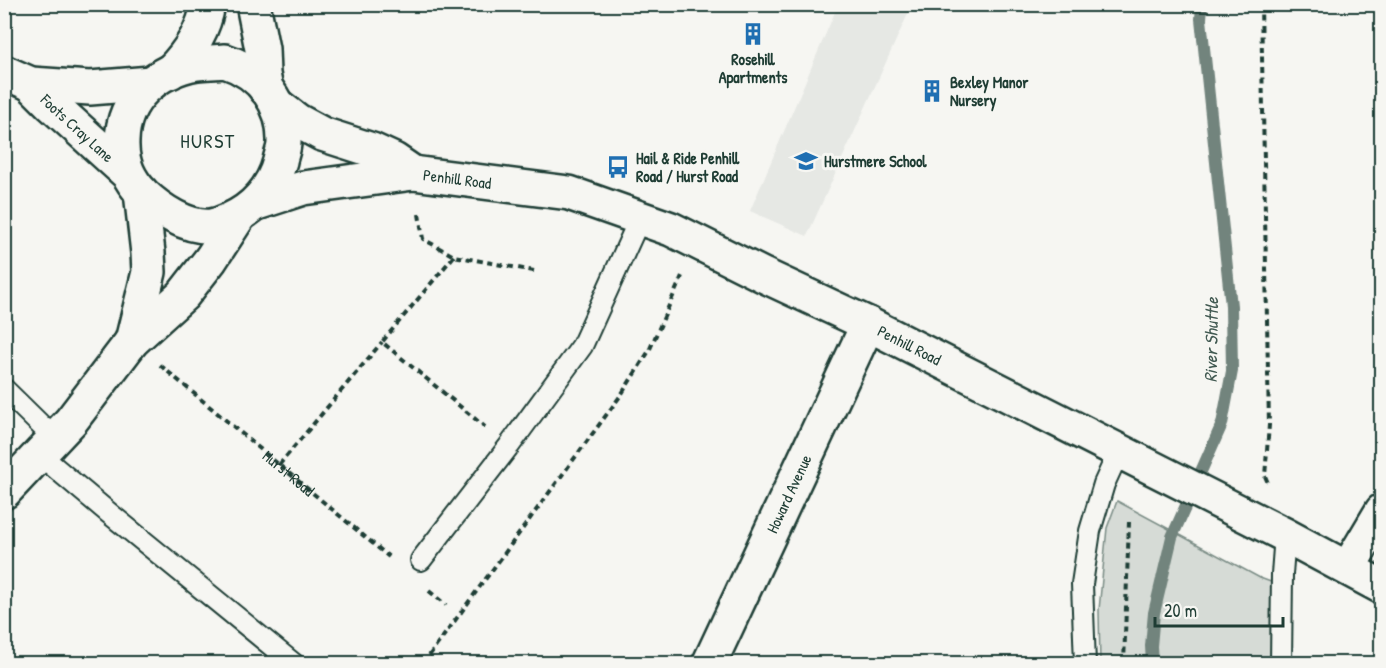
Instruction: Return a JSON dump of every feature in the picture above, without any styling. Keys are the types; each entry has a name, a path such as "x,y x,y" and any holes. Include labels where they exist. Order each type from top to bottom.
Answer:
{"main road":[{"path":"132,342 149,272 148,253 134,182 122,152 124,124 139,93 189,52 204,22 208,4"},
{"path":"4,492 71,421 132,342 183,295 248,209 267,190 277,171 284,145 283,128 264,74 262,49 253,4"},
{"path":"160,78 197,63 225,61 245,69 272,97"},
{"name":"Foots Cray Lane","path":"13,80 90,88 160,78"},
{"name":"Foots Cray Lane","path":"13,80 52,105 134,182"},
{"name":"Penhill Road","path":"272,97 298,120 322,134 372,150 413,172"},
{"name":"Penhill Road","path":"248,209 303,188 413,172 569,193 671,229 868,324 1166,474 1382,587"},
{"path":"134,182 154,204 171,216 199,225 220,224 248,209"},
{"name":"Howard Avenue","path":"710,663 868,324"},
{"path":"1348,568 1382,511"}],"lane":[{"path":"421,560 582,346 640,218"},
{"path":"4,389 47,447 118,521 285,661"},
{"path":"1086,663 1082,584 1090,531 1104,484 1119,451"},
{"path":"1281,663 1285,535"}],"path":[{"path":"1262,4 1269,425 1265,476 1285,535"},
{"path":"419,214 423,239 454,256 534,271"},
{"path":"423,663 621,395 649,351 697,242"},
{"path":"279,465 454,256"},
{"name":"Hurst Road","path":"132,342 392,559"},
{"path":"382,342 508,446"},
{"path":"1124,663 1129,520"},
{"path":"424,586 446,605"}],"shaded area":[{"name":"Hurstmere School","path":"838,5 912,5 807,236 750,211"},
{"path":"1117,501 1260,578 1279,585 1277,663 1100,664 1099,610 1107,528"}],"waterway":[{"name":"River Shuttle","path":"1152,664 1154,613 1172,537 1222,424 1232,371 1231,306 1201,19 1202,4"}],"place":[{"name":"Rosehill Apartments","path":"753,34"},
{"name":"Bexley Manor Nursery","path":"932,91"},
{"name":"Hurstmere School","path":"806,161"},
{"name":"Hail & Ride Penhill Road / Hurst Road","path":"618,167"}],"district":[{"name":"HURST","path":"208,140"}]}
